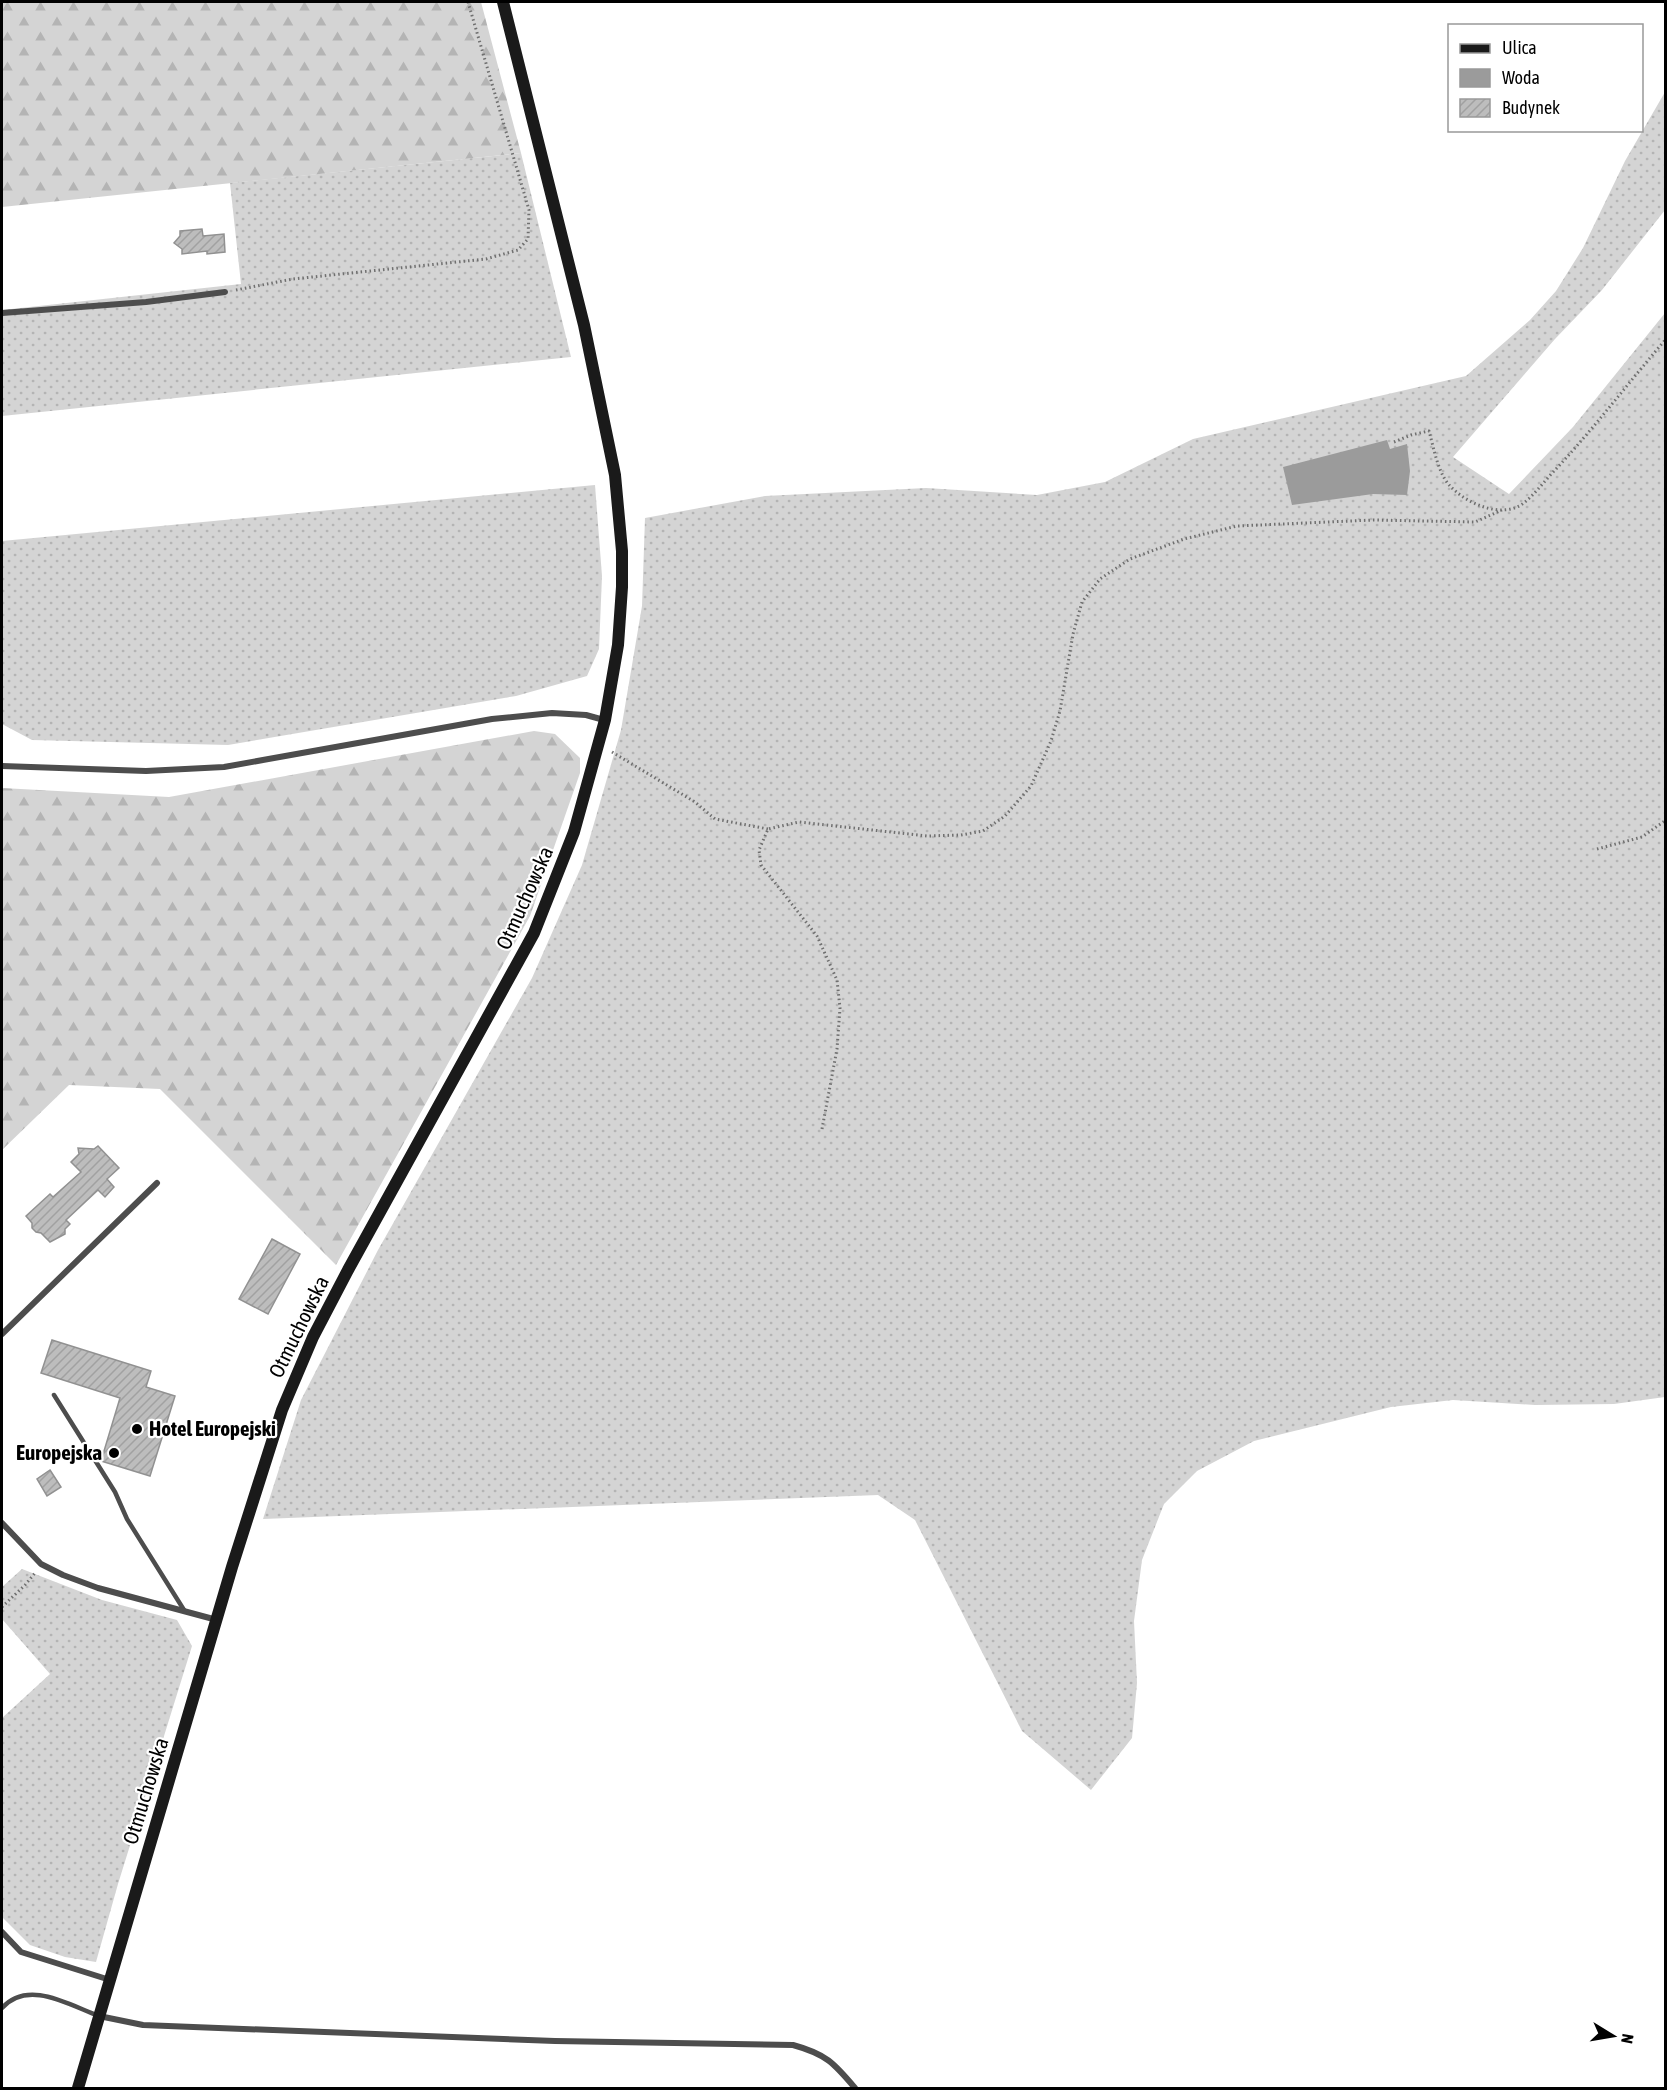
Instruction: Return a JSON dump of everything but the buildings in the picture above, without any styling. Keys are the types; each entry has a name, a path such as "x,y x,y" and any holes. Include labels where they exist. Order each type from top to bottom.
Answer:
{"main road":[{"name":"Otmuchowska","path":"78,2088 267,1453 296,1374 348,1270 534,933 574,832 605,720 621,613 621,541 615,474 584,325 503,2"}],"street":[{"path":"2,313 146,302 225,292"},
{"path":"2,766 146,771 224,767 492,719 552,713 586,715 605,720"},
{"path":"2,1334 157,1183"},
{"path":"2,1523 41,1564 63,1575 98,1588 217,1620"},
{"path":"2,1932 21,1952 110,1980"},
{"path":"99,2016 154,2025 555,2041 793,2045 827,2058 855,2088"}],"lane":[{"path":"54,1395 115,1492 127,1519 184,1610"},
{"path":"2,2008 8,2001 31,1994 47,1996 99,2016"}],"path":[{"path":"225,292 293,279 486,259 518,250 528,239 529,210 468,2"},
{"path":"599,747 620,756 694,802 715,819 768,829 799,822 927,836 961,835 983,831 1005,816 1031,786 1051,741 1060,711 1073,633 1082,602 1100,579 1130,559 1184,539 1237,526 1373,520 1474,522 1502,510 1520,506 1581,442 1665,339"},
{"path":"1394,442 1429,431 1438,464 1450,486 1469,501 1487,508 1502,510"},
{"path":"1597,849 1642,837 1665,820"},
{"path":"768,829 759,850 761,865 817,936 837,980 840,1008 837,1049 822,1129"},
{"path":"2,1607 25,1585 41,1564"}],"green space":[{"path":"2,2 481,2 521,153 2,207"},
{"path":"1665,92 1665,210 1602,290 1555,339 1453,457 1509,494 1573,427 1665,313 1665,1397 1614,1404 1535,1405 1453,1400 1391,1407 1254,1441 1197,1471 1164,1504 1142,1560 1134,1621 1137,1683 1132,1738 1091,1790 1022,1731 915,1520 878,1495 263,1519 301,1400 378,1250 532,978 582,865 621,730 642,606 645,518 765,496 926,488 1037,495 1105,482 1193,439 1466,376 1530,320 1556,291 1583,248 1625,161"},
{"path":"521,153 571,357 2,416 2,310 241,284 230,183"},
{"path":"595,485 602,576 599,649 587,676 516,696 228,745 32,740 2,724 2,541"},
{"path":"534,731 555,734 580,758 580,773 530,916 336,1265 160,1089 69,1085 2,1150 2,788 169,797"},
{"path":"22,1569 102,1600 177,1620 192,1646 96,1962 65,1957 30,1945 2,1917 2,1718 50,1674 2,1619 2,1587"}],"water":[{"path":"1387,440 1390,449 1407,444 1410,471 1407,495 1373,494 1292,505 1283,467"}],"place":[{"name":"Hotel Europejski","path":"137,1429"},
{"name":"Europejska","path":"114,1453"}]}
